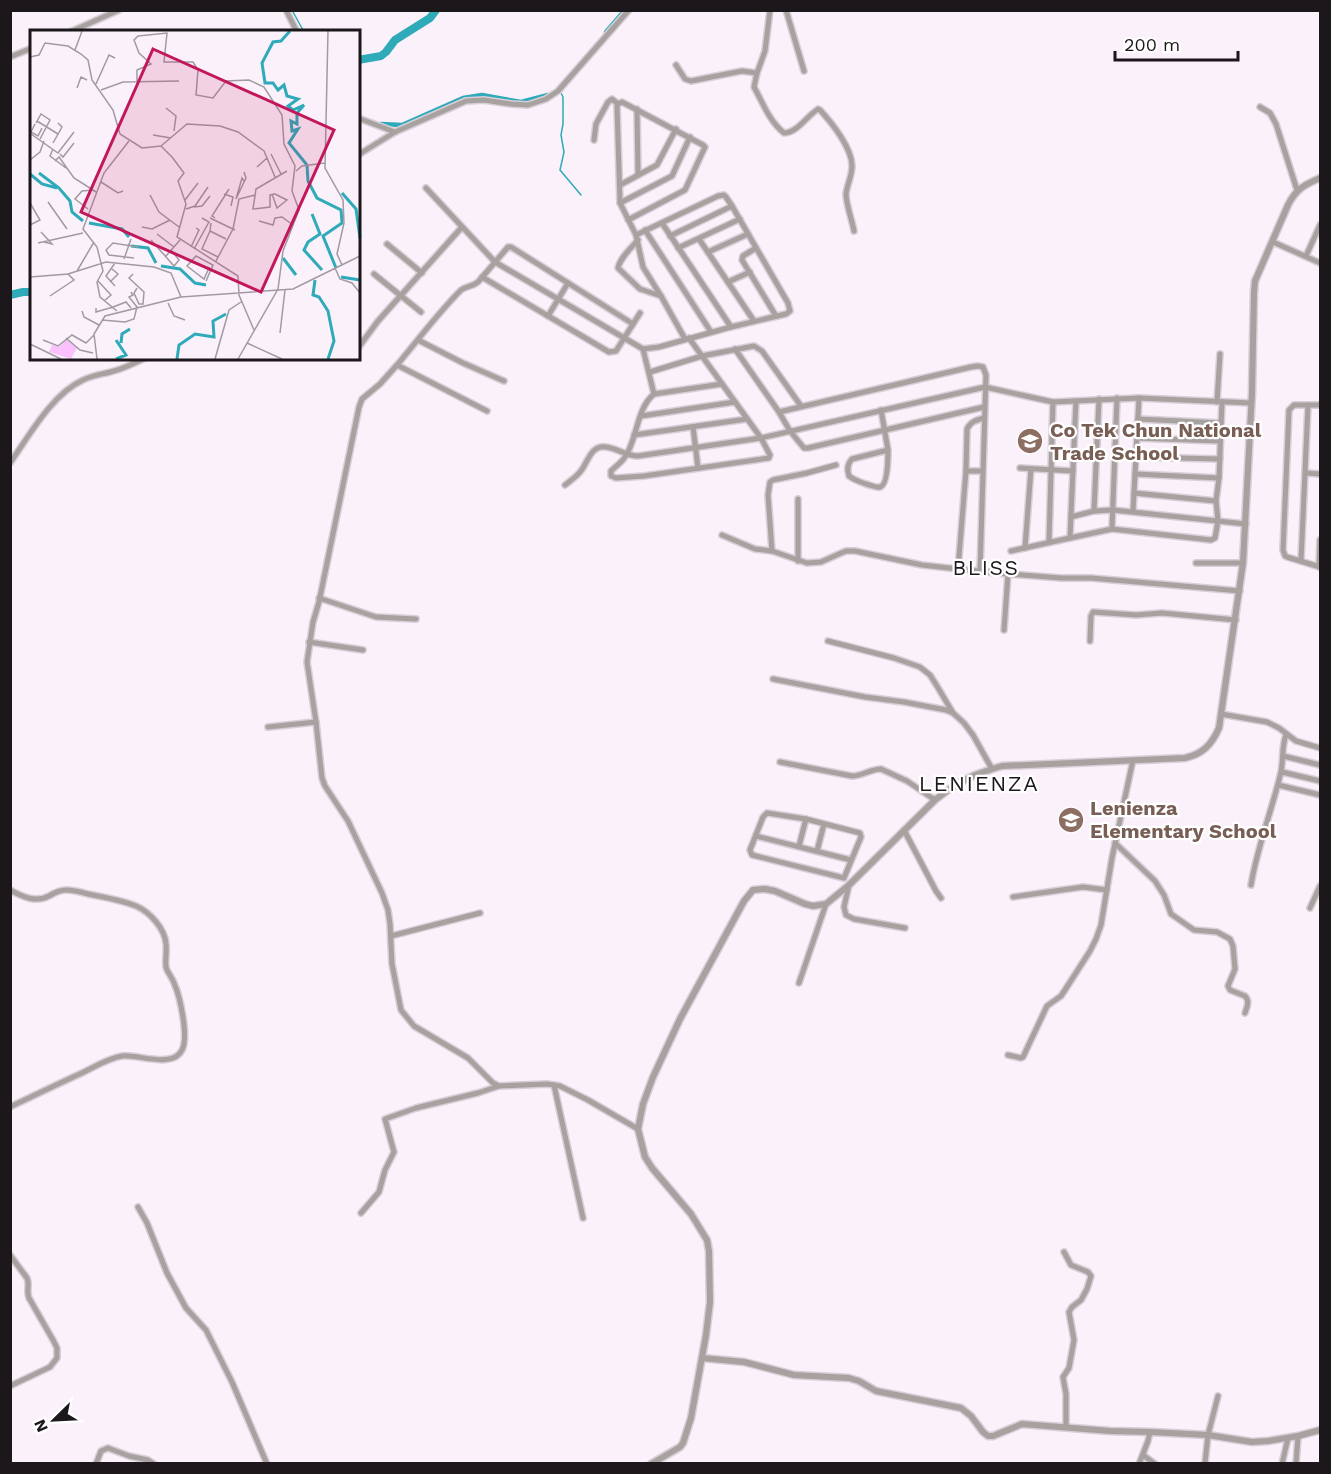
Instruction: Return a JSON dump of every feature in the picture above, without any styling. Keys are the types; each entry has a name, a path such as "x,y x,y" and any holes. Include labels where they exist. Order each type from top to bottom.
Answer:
{"street":[{"path":"74,30 119,10"},
{"path":"286,10 296,30"},
{"path":"360,154 395,132 457,105 474,100 484,100 528,105 546,99 558,92 629,10"},
{"path":"770,10 766,45 754,87 763,106 780,131 786,134 790,132 818,109 825,114 839,133 852,164 846,194 854,231"},
{"path":"786,10 804,71"},
{"path":"10,57 30,49"},
{"path":"676,65 685,79 691,81 742,71 757,73"},
{"path":"594,140 596,124 608,102 612,99 618,104"},
{"path":"618,104 622,102 637,109 705,147 686,189 628,220"},
{"path":"618,104 620,202 637,237 643,267 687,338 702,356 761,438 770,455 769,458 644,476 612,477 611,471 627,455 647,400 654,394 722,384"},
{"path":"1260,107 1270,113 1276,124 1298,190"},
{"path":"637,109 638,175"},
{"path":"360,119 395,132"},
{"path":"620,185 658,164 676,129"},
{"path":"620,202 672,176 690,137"},
{"path":"799,983 826,904 935,800 959,783 992,769 1014,765 1185,758 1202,752 1210,745 1219,728 1243,563 1256,281 1294,194 1305,185 1320,178"},
{"path":"426,188 495,262 644,349 788,313 790,308 740,219 726,196 721,194 645,230 637,237 618,265 618,268 640,289 661,296"},
{"path":"670,236 732,206"},
{"path":"678,248 740,219"},
{"path":"662,223 731,327"},
{"path":"1306,256 1320,225"},
{"path":"360,345 378,321 462,227"},
{"path":"645,230 711,332"},
{"path":"708,252 748,234"},
{"path":"699,238 754,321"},
{"path":"1273,242 1320,263"},
{"path":"387,244 422,273"},
{"path":"499,1086 484,1075 468,1058 414,1026 401,1010 392,964 388,910 342,811 323,782 307,662 309,642 362,399 388,376 463,289 474,285 508,247 511,247 633,324"},
{"path":"756,249 742,258 776,316"},
{"path":"728,282 750,272"},
{"path":"374,274 421,312"},
{"path":"482,277 609,352 616,351 640,313"},
{"path":"548,316 568,283"},
{"path":"418,340 504,381"},
{"path":"650,372 702,356 750,346 759,348 801,406"},
{"path":"644,349 654,394"},
{"path":"735,349 801,446 808,448 984,407"},
{"path":"1011,551 1112,529 1211,540 1216,535 1218,521 1216,501 1221,423 1220,354"},
{"path":"10,464 50,407 67,390 90,377 114,371 140,360"},
{"path":"397,365 487,411"},
{"path":"779,412 978,366 983,367 985,387 980,572"},
{"path":"565,485 580,472 594,450 606,447 627,455 638,456 761,438 985,387 1053,402 1139,398 1251,403"},
{"path":"1133,512 1139,398"},
{"path":"1094,511 1099,399"},
{"path":"1112,529 1117,399"},
{"path":"1070,538 1077,401"},
{"path":"641,416 735,402"},
{"path":"1049,542 1053,402"},
{"path":"1320,405 1294,405 1289,410 1283,550 1285,556 1320,567 1320,540"},
{"path":"1301,561 1308,405"},
{"path":"881,410 888,450 884,484 875,486 849,476 848,466 852,459 888,450"},
{"path":"958,569 967,429 973,422 984,418"},
{"path":"634,435 747,419"},
{"path":"1138,419 1221,423"},
{"path":"693,427 698,468"},
{"path":"1137,438 1220,441"},
{"path":"1136,457 1220,459"},
{"path":"772,551 768,495 770,482 836,465"},
{"path":"1020,468 1073,471"},
{"path":"1025,548 1031,469"},
{"path":"966,471 982,471"},
{"path":"1135,474 1219,478"},
{"path":"1306,474 1320,474"},
{"path":"1134,493 1216,501"},
{"path":"798,499 798,561"},
{"path":"1071,517 1094,511 1113,510 1246,524"},
{"path":"722,535 755,549 772,551 798,561 815,563 846,551 855,551 980,572 1091,578 1240,591"},
{"path":"1196,563 1243,563"},
{"path":"1004,630 1008,574"},
{"path":"320,598 376,617 416,619"},
{"path":"1090,641 1090,616 1093,612 1136,615 1162,613 1236,620"},
{"path":"828,641 920,667 934,681 953,713 973,735 992,769"},
{"path":"309,642 363,650"},
{"path":"773,679 953,713"},
{"path":"1221,714 1267,722 1296,741 1319,747 1320,740"},
{"path":"268,727 316,722"},
{"path":"1251,885 1258,851 1282,772 1287,735"},
{"path":"1283,756 1320,765"},
{"path":"1008,1055 1023,1057 1047,1006 1065,990 1090,951 1101,925 1115,843 1133,760"},
{"path":"780,762 852,776 881,769 908,781 935,800"},
{"path":"1282,772 1320,781"},
{"path":"1278,785 1320,795"},
{"path":"845,876 861,837 860,833 806,819 768,813 763,818 750,850 754,856 845,876 852,881"},
{"path":"799,846 806,819"},
{"path":"817,851 824,824"},
{"path":"904,830 936,891 942,898"},
{"path":"756,836 851,860"},
{"path":"1115,843 1155,881 1164,895 1171,914 1194,930 1217,932 1230,939 1233,946 1235,969 1228,986 1230,990 1247,998 1245,1013"},
{"path":"852,881 844,908 846,915 854,919 905,928"},
{"path":"1310,908 1320,886"},
{"path":"1013,897 1083,887 1107,890"},
{"path":"651,1464 676,1450 683,1443 692,1414 710,1302 709,1251 707,1240 692,1214 645,1157 638,1129 643,1104 657,1066 680,1018 749,894 765,889 813,906 826,904"},
{"path":"10,890 36,900 46,898 58,891 69,890 143,909 161,929 165,938 166,967 174,983 184,1023 183,1049 175,1056 164,1059 119,1057 10,1107"},
{"path":"391,936 480,913"},
{"path":"361,1213 379,1192 385,1170 394,1152 385,1119 416,1108 499,1086 554,1084 638,1129"},
{"path":"554,1084 583,1218"},
{"path":"138,1207 147,1223 167,1273 186,1308 206,1330 232,1382 267,1464"},
{"path":"1064,1252 1071,1264 1088,1272 1091,1276 1081,1300 1069,1312 1074,1340 1069,1368 1063,1377 1066,1394 1066,1427"},
{"path":"10,1255 27,1278 29,1298 58,1353 50,1367 10,1386"},
{"path":"702,1358 744,1362 794,1374 859,1380 876,1391 961,1408 988,1436 993,1437 1022,1424 1208,1435 1252,1442 1288,1438 1320,1430"},
{"path":"1205,1463 1208,1435 1218,1396"},
{"path":"1139,1464 1150,1432"},
{"path":"1296,1464 1298,1436"},
{"path":"1282,1464 1288,1438"},
{"path":"96,1464 101,1451 108,1448 148,1460 154,1464"},
{"path":"1143,1455 1155,1464"}],"waterway":[{"path":"292,10 303,30"},
{"path":"360,60 381,56 395,40 430,18 436,10"},
{"path":"606,32 625,10"},
{"path":"561,93 563,97 561,135 564,152 560,170 581,195"},
{"path":"381,124 402,125 463,98 482,95 521,102 548,95"},
{"path":"10,295 30,292"},
{"path":"1320,1144 1320,1149"}],"place":[{"name":"Co Tek Chun National Trade School","path":"1030,441"},
{"name":"Lenienza Elementary School","path":"1071,820"}],"district":[{"name":"BLISS","path":"986,567"},
{"name":"LENIENZA","path":"979,783"}]}
